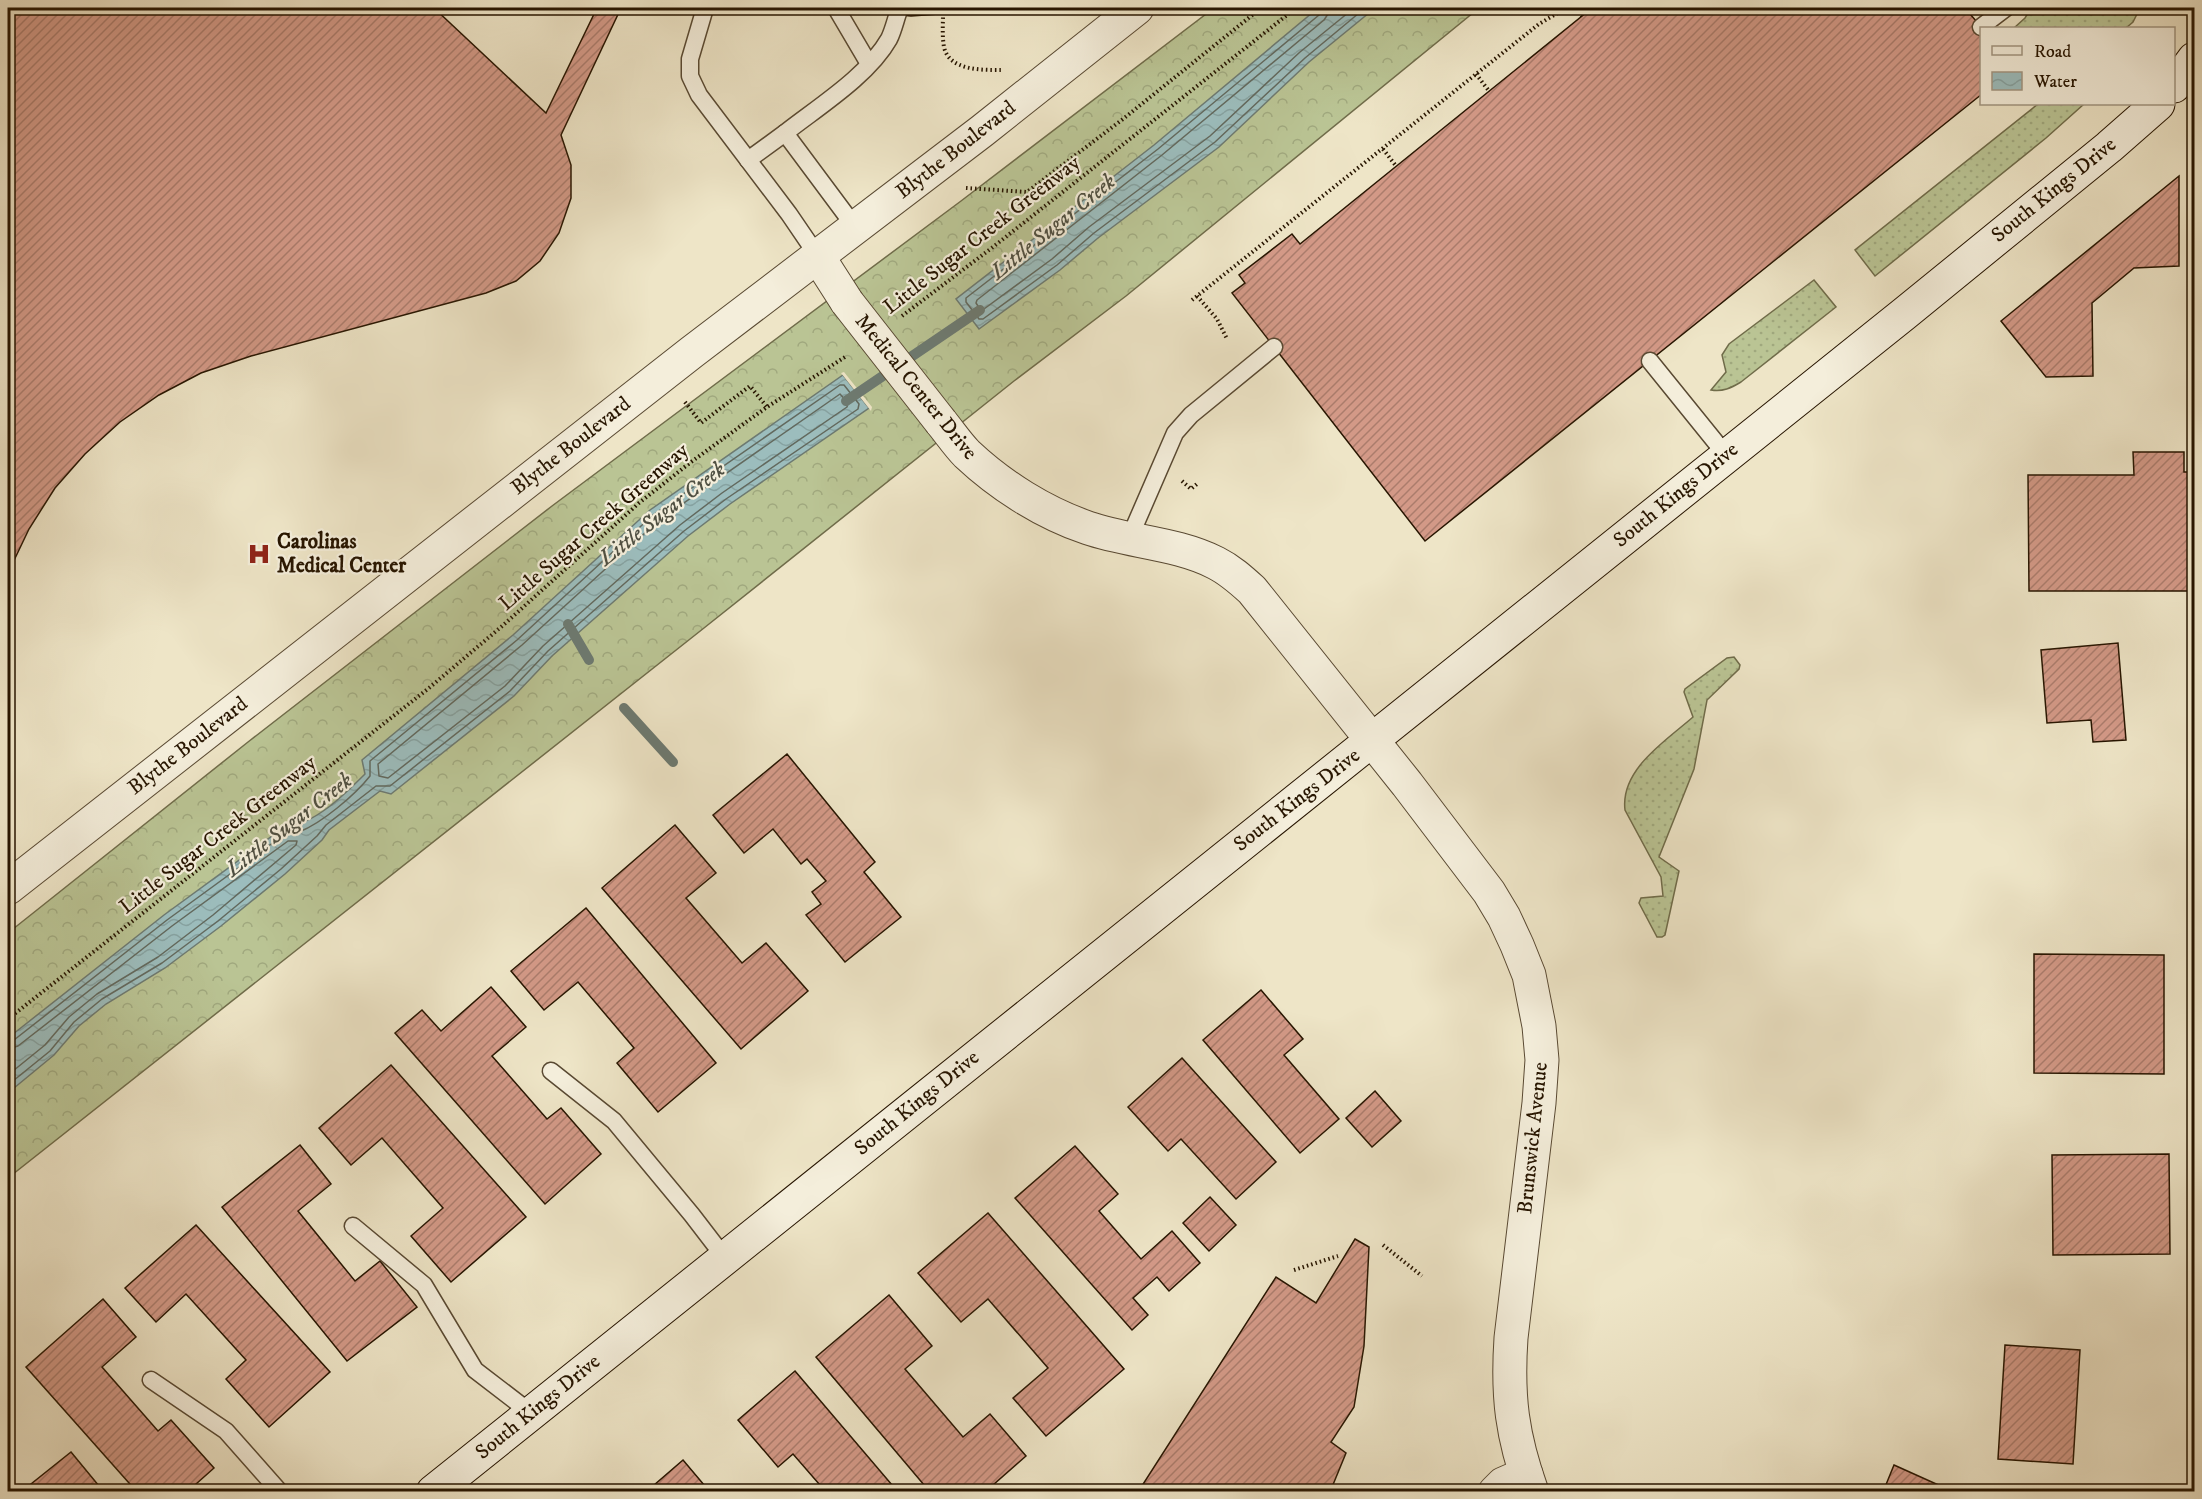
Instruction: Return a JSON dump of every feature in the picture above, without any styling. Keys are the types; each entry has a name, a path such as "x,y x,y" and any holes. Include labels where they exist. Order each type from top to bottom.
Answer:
{"street":[{"name":"Blythe Boulevard","path":"8,888 817,255 982,131 1137,8"},
{"path":"2175,85 2194,59"},
{"name":"South Kings Drive","path":"433,1491 1372,740 2099,154 2156,105"},
{"name":"Medical Center Drive","path":"817,255 847,302 967,453 1006,486 1051,512 1088,528 1186,552 1215,562 1234,573 1252,590 1372,740"},
{"name":"Brunswick Avenue","path":"1372,740 1489,892 1518,945 1529,975 1535,1002 1542,1059 1539,1103 1511,1338 1509,1376 1509,1402 1513,1426 1529,1483 1503,1484 1495,1491"}],"lane":[{"path":"705,8 690,59 690,76 699,94 817,255"},
{"path":"836,8 869,64"},
{"path":"748,160 846,86 869,64 889,39 900,8"},
{"path":"1981,27 2006,8"},
{"path":"785,133 855,227"},
{"path":"1129,538 1175,434 1191,415 1275,347"},
{"path":"1650,361 1726,455"},
{"path":"551,1071 614,1121 725,1258"},
{"path":"353,1226 424,1285 475,1370 531,1413"},
{"path":"151,1380 226,1431 280,1491"}],"path":[{"path":"962,188 1028,192 1261,8"},
{"name":"Little Sugar Creek Greenway","path":"899,318 993,247 1296,8"},
{"path":"1192,300 1539,24 1566,8"},
{"path":"1576,8 1582,16"},
{"path":"943,14 944,46 949,58 972,69 1011,68"},
{"path":"1476,74 1489,91"},
{"path":"1383,150 1396,166"},
{"path":"1197,296 1217,319 1227,339"},
{"name":"Little Sugar Creek Greenway","path":"8,1019 429,688 501,627 639,503 767,407 852,352"},
{"path":"682,399 700,423 750,386 767,407"},
{"path":"1178,480 1186,482 1191,489 1198,483"},
{"path":"1383,1245 1422,1276"},
{"path":"1294,1270 1338,1256"}],"green space":[{"path":"1214,8 1479,8 1126,296 1014,381 8,1178 8,933 248,742 552,506 961,201"},
{"path":"2031,8 2140,8 2133,22 2127,27 2015,27 2025,18"},
{"path":"2037,105 2083,105 2046,138 1875,276 1855,250"},
{"path":"1814,280 1836,307 1741,382 1727,389 1711,390 1726,372 1722,355 1729,344"},
{"path":"1734,657 1740,665 1739,669 1707,700 1694,769 1659,857 1679,871 1665,935 1657,937 1639,903 1641,898 1663,896 1661,877 1625,810 1625,795 1630,781 1647,757 1693,717 1685,689 1727,658"}],"water":[{"path":"1318,8 1375,8 1309,62 1219,147 1098,238 1060,270 979,329 956,299 1154,145"},
{"path":"843,375 869,408 730,504 688,536 552,656 514,696 391,794 380,791 329,830 322,840 285,874 221,926 165,968 106,1004 79,1026 54,1055 8,1093 8,1038 164,915 283,828 306,821 328,808 365,774 362,760 513,635 650,510"}],"pier":[{"path":"844,372 872,407 871,411 841,373"}],"building":[{"path":"8,8 434,8 546,113 597,8 621,8 561,135 571,165 571,198 559,233 540,261 516,281 486,293 251,356 201,373 159,395 120,422 85,454 55,488 29,529 8,573"},
{"path":"848,8 987,8 967,12 911,16 848,10"},
{"path":"1592,8 1965,8 1981,27 1980,96 1425,541 1232,293 1245,283 1239,275 1292,234 1300,244"},
{"path":"2179,176 2179,266 2134,268 2092,303 2093,376 2046,377 2001,321"},
{"path":"2133,452 2184,452 2184,472 2194,472 2194,591 2029,591 2028,475 2134,475"},
{"path":"2118,643 2126,740 2093,742 2091,720 2047,723 2041,650"},
{"path":"787,754 875,862 864,872 901,917 845,962 806,915 821,904 812,892 826,881 807,859 801,864 773,829 744,853 713,815"},
{"path":"675,825 716,873 686,898 742,963 766,943 808,991 741,1049 602,888"},
{"path":"586,908 716,1063 658,1112 617,1063 634,1048 578,982 544,1010 511,971"},
{"path":"2034,954 2164,955 2164,1074 2034,1073"},
{"path":"491,987 526,1027 492,1056 547,1119 561,1108 601,1154 545,1204 395,1033 422,1010 441,1031"},
{"path":"1261,990 1303,1039 1284,1055 1339,1119 1300,1153 1203,1040"},
{"path":"1182,1058 1276,1162 1236,1199 1181,1139 1168,1151 1128,1107"},
{"path":"391,1065 526,1217 451,1282 411,1236 443,1208 382,1138 351,1165 319,1128"},
{"path":"1375,1091 1401,1121 1372,1147 1346,1118"},
{"path":"300,1145 331,1184 298,1211 355,1281 380,1261 417,1307 347,1361 222,1207"},
{"path":"1075,1146 1118,1194 1099,1211 1141,1259 1172,1231 1200,1263 1169,1291 1157,1277 1133,1298 1148,1315 1132,1330 1015,1198"},
{"path":"2169,1154 2170,1254 2053,1255 2052,1155"},
{"path":"1210,1197 1236,1225 1209,1251 1183,1223"},
{"path":"988,1213 1124,1369 1046,1436 1013,1398 1048,1368 988,1299 961,1322 918,1273"},
{"path":"196,1225 330,1372 269,1427 226,1379 246,1360 186,1294 156,1322 125,1288"},
{"path":"1355,1239 1369,1247 1364,1346 1354,1407 1331,1442 1346,1453 1330,1492 1138,1492 1276,1277 1316,1303"},
{"path":"889,1295 932,1346 905,1369 963,1437 990,1414 1026,1456 985,1492 930,1492 816,1357"},
{"path":"103,1299 136,1337 102,1367 158,1431 171,1420 214,1468 187,1492 137,1492 26,1367"},
{"path":"2005,1345 2080,1350 2073,1464 1998,1459"},
{"path":"795,1371 898,1492 826,1492 793,1454 778,1467 738,1420"},
{"path":"71,1452 104,1492 21,1492"},
{"path":"683,1460 710,1492 646,1492"},
{"path":"1894,1465 1954,1492 1883,1492"}],"waterway":[{"name":"Little Sugar Creek","path":"846,401 980,310"},
{"path":"568,624 589,660"},
{"path":"624,708 673,762"}],"place":[{"name":"Carolinas Medical Center","path":"259,554"}]}
